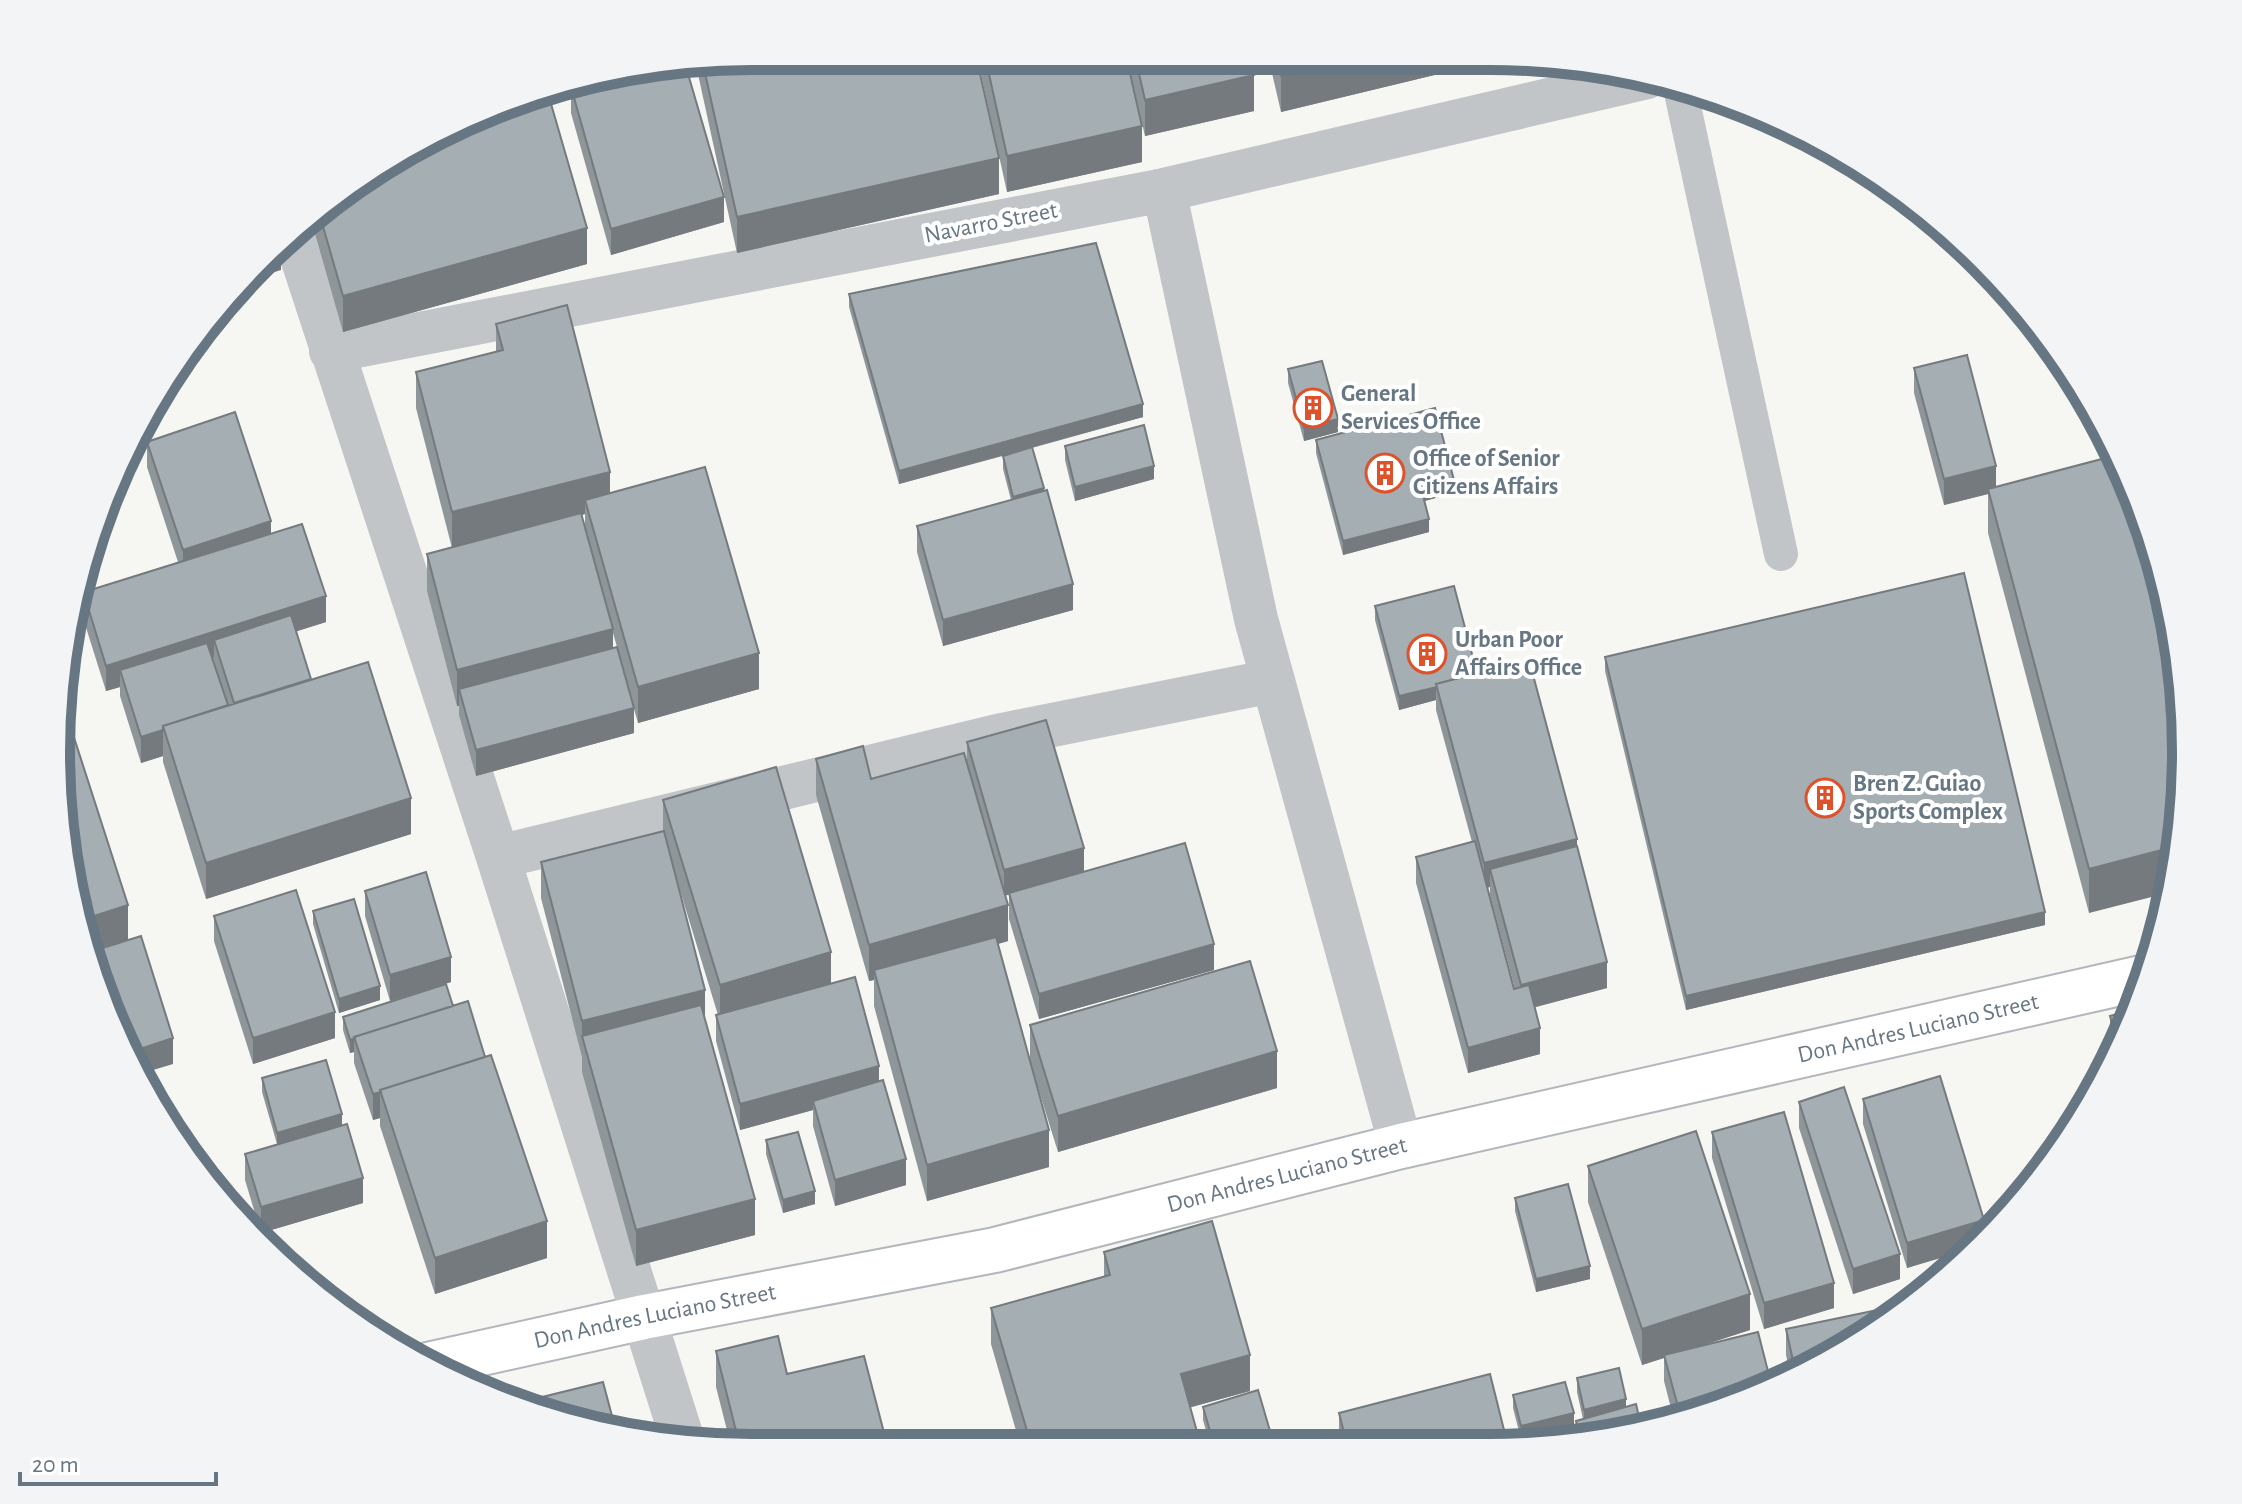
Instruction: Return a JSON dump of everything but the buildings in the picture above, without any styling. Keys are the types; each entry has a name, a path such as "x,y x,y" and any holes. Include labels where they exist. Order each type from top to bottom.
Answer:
{"street":[{"name":"Navarro Street","path":"331,351 1164,190 1622,83"},
{"path":"1164,190 1272,681 1401,1146"},
{"path":"297,243 498,857 680,1430"},
{"path":"498,857 1002,735 1272,681"},
{"name":"Don Andres Luciano Street","path":"445,1361 644,1317 995,1250 1401,1146 2133,980"}],"lane":[{"path":"1682,98 1781,554"}],"place":[{"name":"General Services Office","path":"1313,408"},
{"name":"Office of Senior Citizens Affairs","path":"1385,473"},
{"name":"Urban Poor Affairs Office","path":"1427,654"},
{"name":"Bren Z. Guiao Sports Complex","path":"1825,798"}]}
